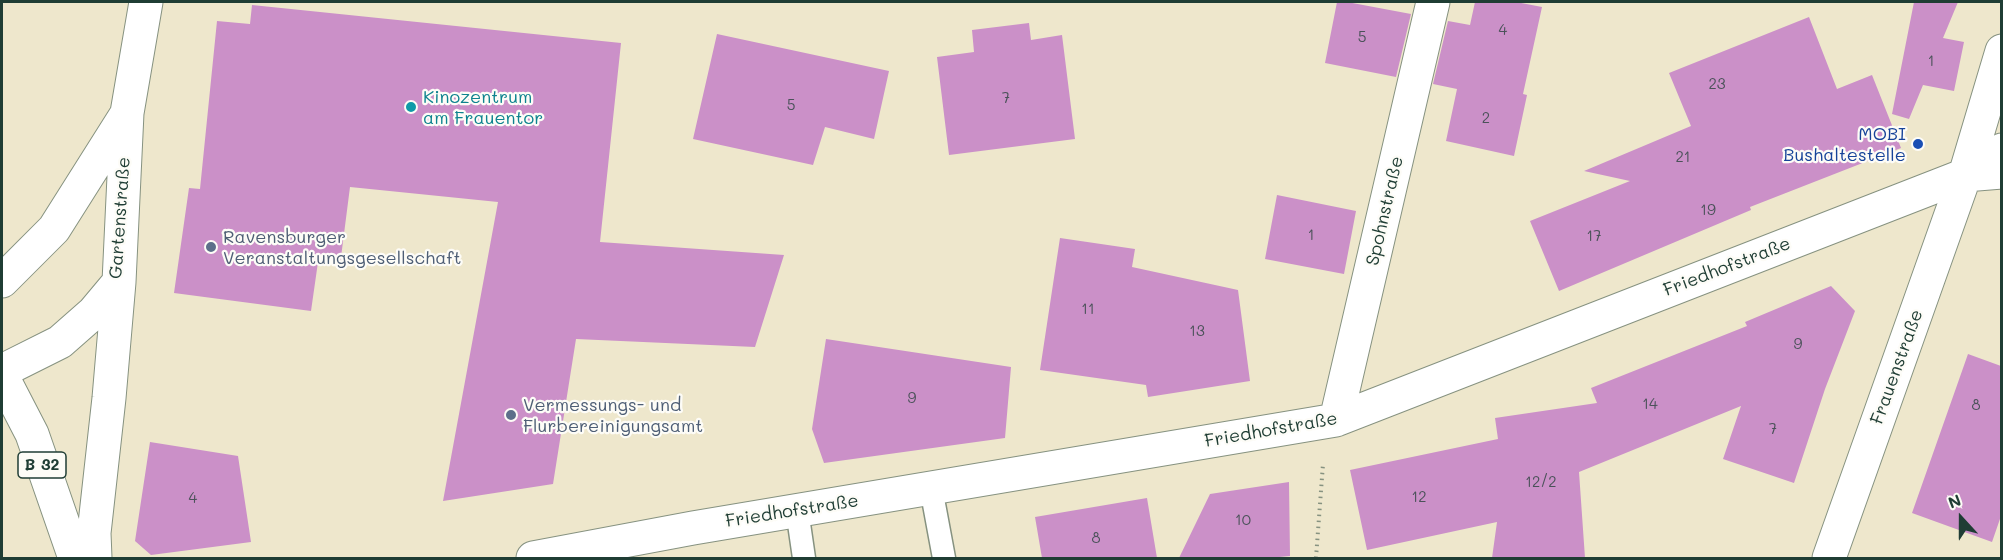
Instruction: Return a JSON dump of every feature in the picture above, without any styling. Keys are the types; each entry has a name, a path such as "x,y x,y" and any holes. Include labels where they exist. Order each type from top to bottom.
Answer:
{"street":[{"name":"Gartenstraße","path":"2,373 60,342 93,313 119,282 127,114 146,2"},
{"name":"Spohnstraße","path":"1336,420 1433,2"},
{"name":"Frauenstraße","path":"1828,558 1965,175 2001,51"},
{"name":"Gartenstraße","path":"2,281 54,229 127,114"},
{"name":"Friedhofstraße","path":"533,558 797,510 1336,420 1965,175 2001,150"},
{"path":"1965,175 2001,172"},
{"path":"95,558 94,532 119,282"},
{"name":"B 32","path":"2,373 32,434 75,558"}],"lane":[{"path":"931,488 944,558"},
{"path":"797,510 804,558"}],"path":[{"path":"1316,558 1324,457 1336,420"}],"building":[{"path":"1337,2 1411,14 1396,77 1325,63"},
{"path":"1475,2 1516,2 1542,7 1523,94 1527,95 1514,156 1446,141 1457,89 1433,84 1448,21 1470,25"},
{"path":"1914,2 1958,2 1943,38 1964,42 1954,91 1923,85 1909,119 1892,114"},
{"path":"252,5 621,43 600,242 784,255 755,347 576,339 553,484 443,501 498,202 350,187 340,265 318,262 311,311 174,293 189,188 200,189 217,21 250,24"},
{"path":"1809,17 1837,89 1872,75 1901,148 1750,207 1751,210 1559,291 1530,221 1630,181 1584,171 1691,126 1669,73"},
{"path":"1029,23 1031,40 1062,35 1075,139 949,155 937,57 974,52 972,30"},
{"path":"717,34 889,71 874,139 825,127 813,165 693,139"},
{"path":"1277,195 1356,211 1344,274 1265,259"},
{"path":"1060,238 1135,249 1132,267 1238,290 1250,381 1148,397 1146,385 1040,370"},
{"path":"1831,286 1855,311 1825,389 1794,483 1723,459 1741,406 1579,472 1585,558 1492,558 1497,522 1367,550 1350,470 1498,439 1495,418 1597,403 1591,388 1747,326 1745,322"},
{"path":"826,339 1011,367 1005,438 824,463 812,429"},
{"path":"1968,354 2001,366 2001,516 1992,542 1912,513"},
{"path":"150,442 238,456 251,542 151,555 135,541"},
{"path":"1289,482 1290,556 1179,558 1210,494"},
{"path":"1147,498 1157,558 1042,558 1035,517"}],"place":[{"name":"Kinozentrum am Frauentor","path":"411,107"},
{"name":"MOBI Bushaltestelle","path":"1918,144"},
{"name":"Ravensburger Veranstaltungsgesellschaft","path":"211,247"},
{"name":"Vermessungs- und Flurbereinigungsamt","path":"511,415"}]}
